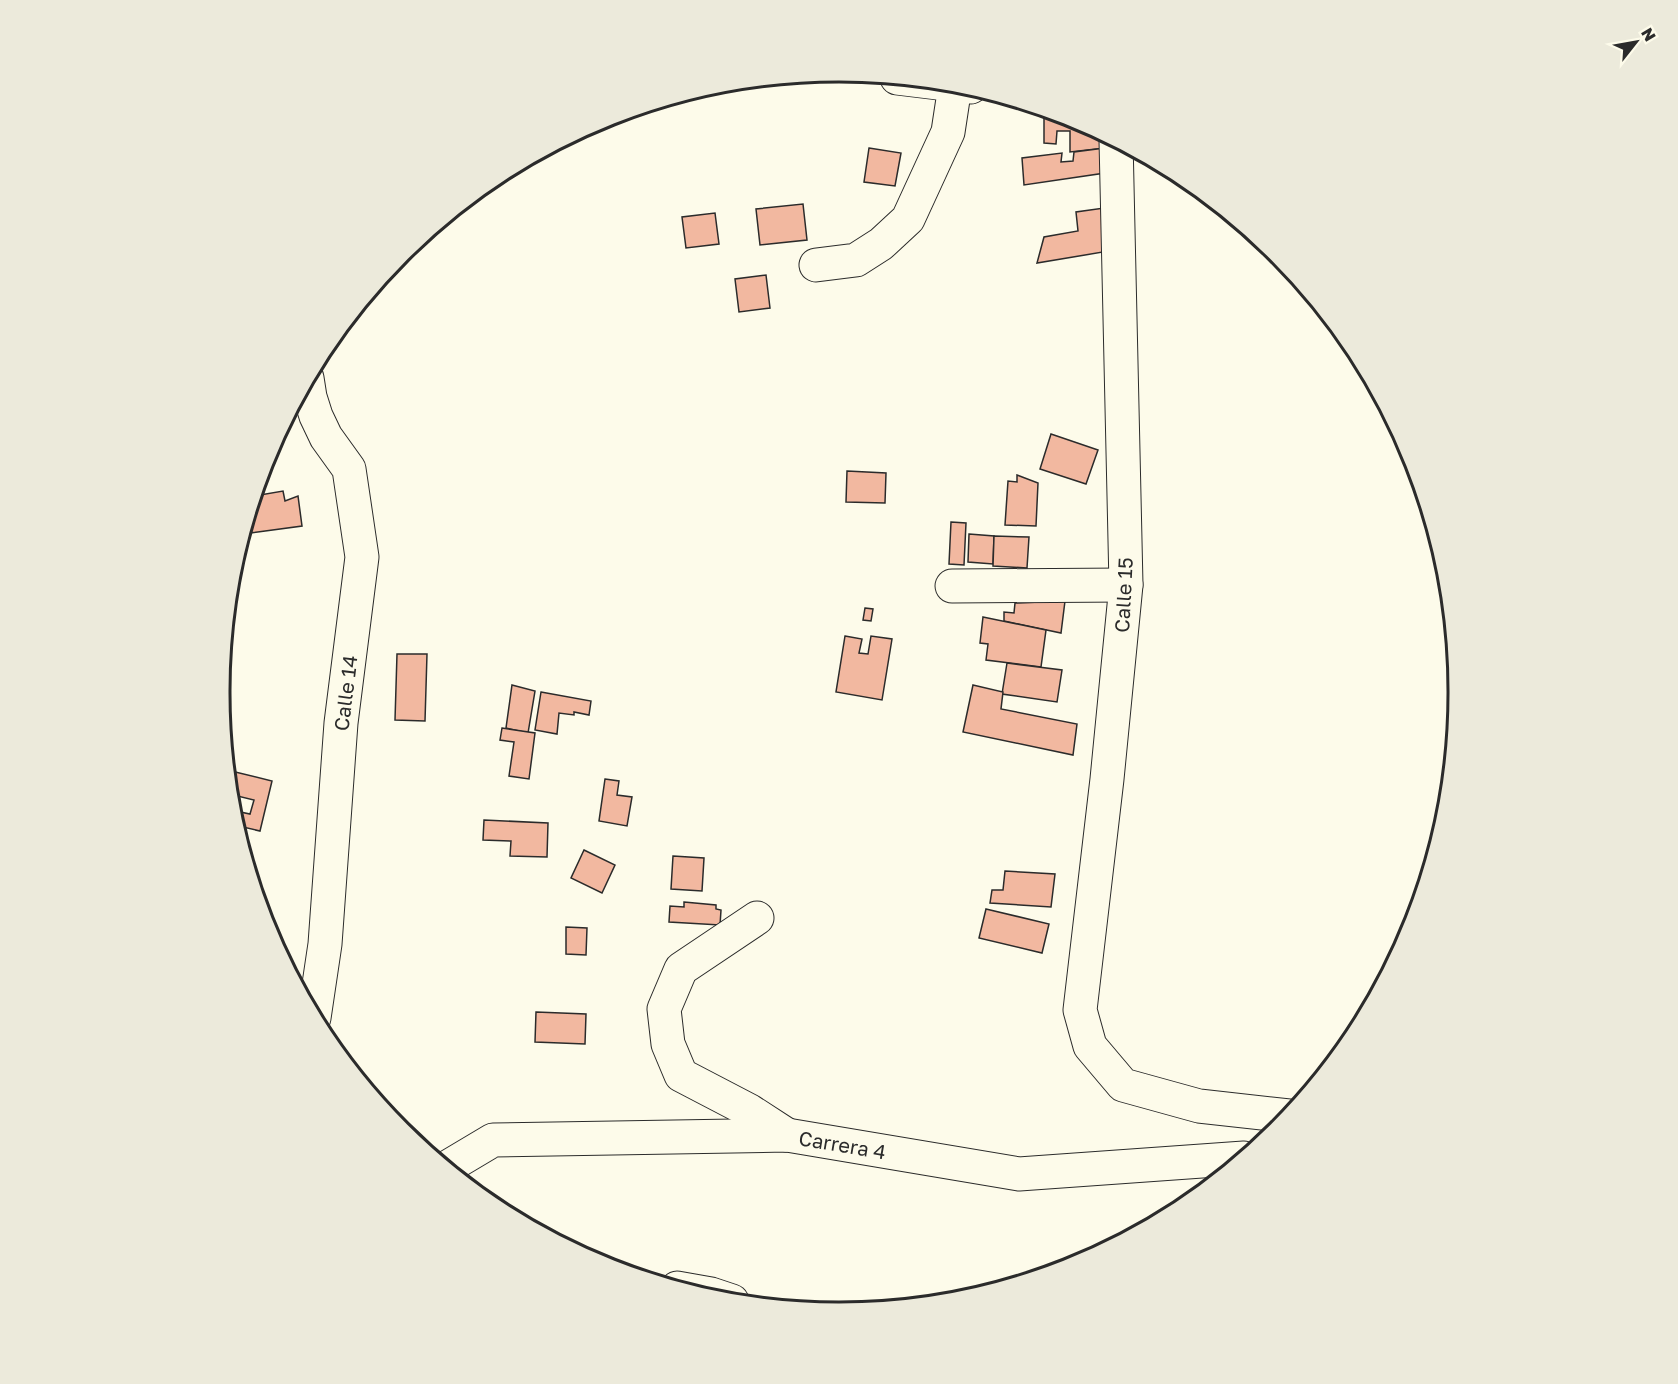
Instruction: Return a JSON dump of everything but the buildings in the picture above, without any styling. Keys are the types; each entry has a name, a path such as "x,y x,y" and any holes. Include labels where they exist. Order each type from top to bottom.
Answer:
{"street":[{"path":"816,265 856,260 881,244 909,219 948,132 960,95"},
{"name":"Calle 15","path":"1116,149 1126,585 1107,779 1080,1010 1090,1046 1123,1085 1199,1106 1278,1115"},
{"name":"Calle 14","path":"309,391 316,416 326,437 349,469 362,557 341,723 325,944 316,1005"},
{"path":"952,586 1126,585"},
{"path":"757,918 681,969 664,1008 668,1044 681,1075 750,1111 787,1135"},
{"name":"Carrera 4","path":"453,1164 493,1140 787,1135 1019,1174 1230,1159"}]}
